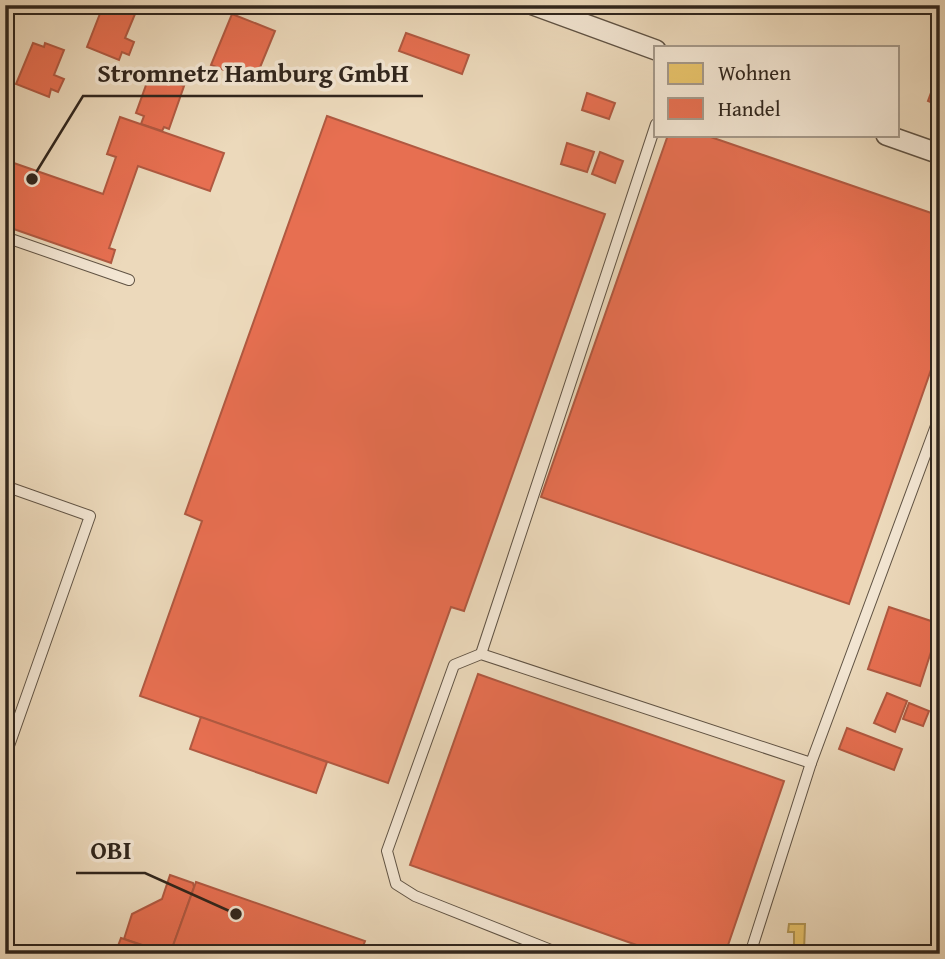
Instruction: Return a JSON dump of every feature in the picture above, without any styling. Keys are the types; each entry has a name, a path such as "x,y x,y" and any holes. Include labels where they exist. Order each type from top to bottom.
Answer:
{"street":[{"path":"533,5 654,50"},
{"path":"889,136 940,154"}],"lane":[{"path":"481,654 654,130"},
{"path":"5,237 129,280"},
{"path":"750,954 811,763 940,415"},
{"path":"5,486 90,516 5,757"},
{"path":"561,954 415,896 396,884 387,851 454,665 481,654 811,763"}],"building: Wohnen":[{"path":"789,924 805,924 804,951 807,954 784,954 794,948 794,932 788,932"}],"building: Handel":[{"path":"103,6 114,10 116,6 135,14 125,38 134,42 129,55 122,52 119,60 87,47"},
{"path":"232,14 275,31 254,82 211,65"},
{"path":"406,33 469,55 462,74 399,51"},
{"path":"33,43 44,47 45,43 64,50 54,75 64,79 58,92 51,89 49,97 16,84"},
{"path":"940,68 940,106 928,101"},
{"path":"150,74 184,86 169,129 164,127 162,131 141,124 144,116 136,113"},
{"path":"587,93 615,103 609,119 582,110"},
{"path":"327,116 605,214 464,611 451,607 388,783 140,696 202,521 185,514"},
{"path":"120,117 224,153 210,191 138,166 109,248 115,250 111,263 5,226 5,160 103,194 116,157 107,154"},
{"path":"668,136 708,136 940,216 940,344 849,604 541,497"},
{"path":"567,143 594,152 587,172 561,164"},
{"path":"600,152 623,161 615,183 592,174"},
{"path":"889,607 940,624 920,686 868,669"},
{"path":"478,674 784,781 725,954 662,954 410,865"},
{"path":"887,693 907,701 895,732 874,723"},
{"path":"909,703 929,711 923,726 903,719"},
{"path":"201,717 327,762 316,793 190,749"},
{"path":"847,728 902,749 894,770 839,749"},
{"path":"170,875 193,883 194,887 170,954 124,939 132,914 162,899"},
{"path":"196,882 365,941 360,954 170,954"},
{"path":"121,938 124,939 166,954 115,954"}],"place":[{"name":"Stromnetz Hamburg GmbH","path":"32,179"},
{"name":"OBI","path":"236,914"}]}
